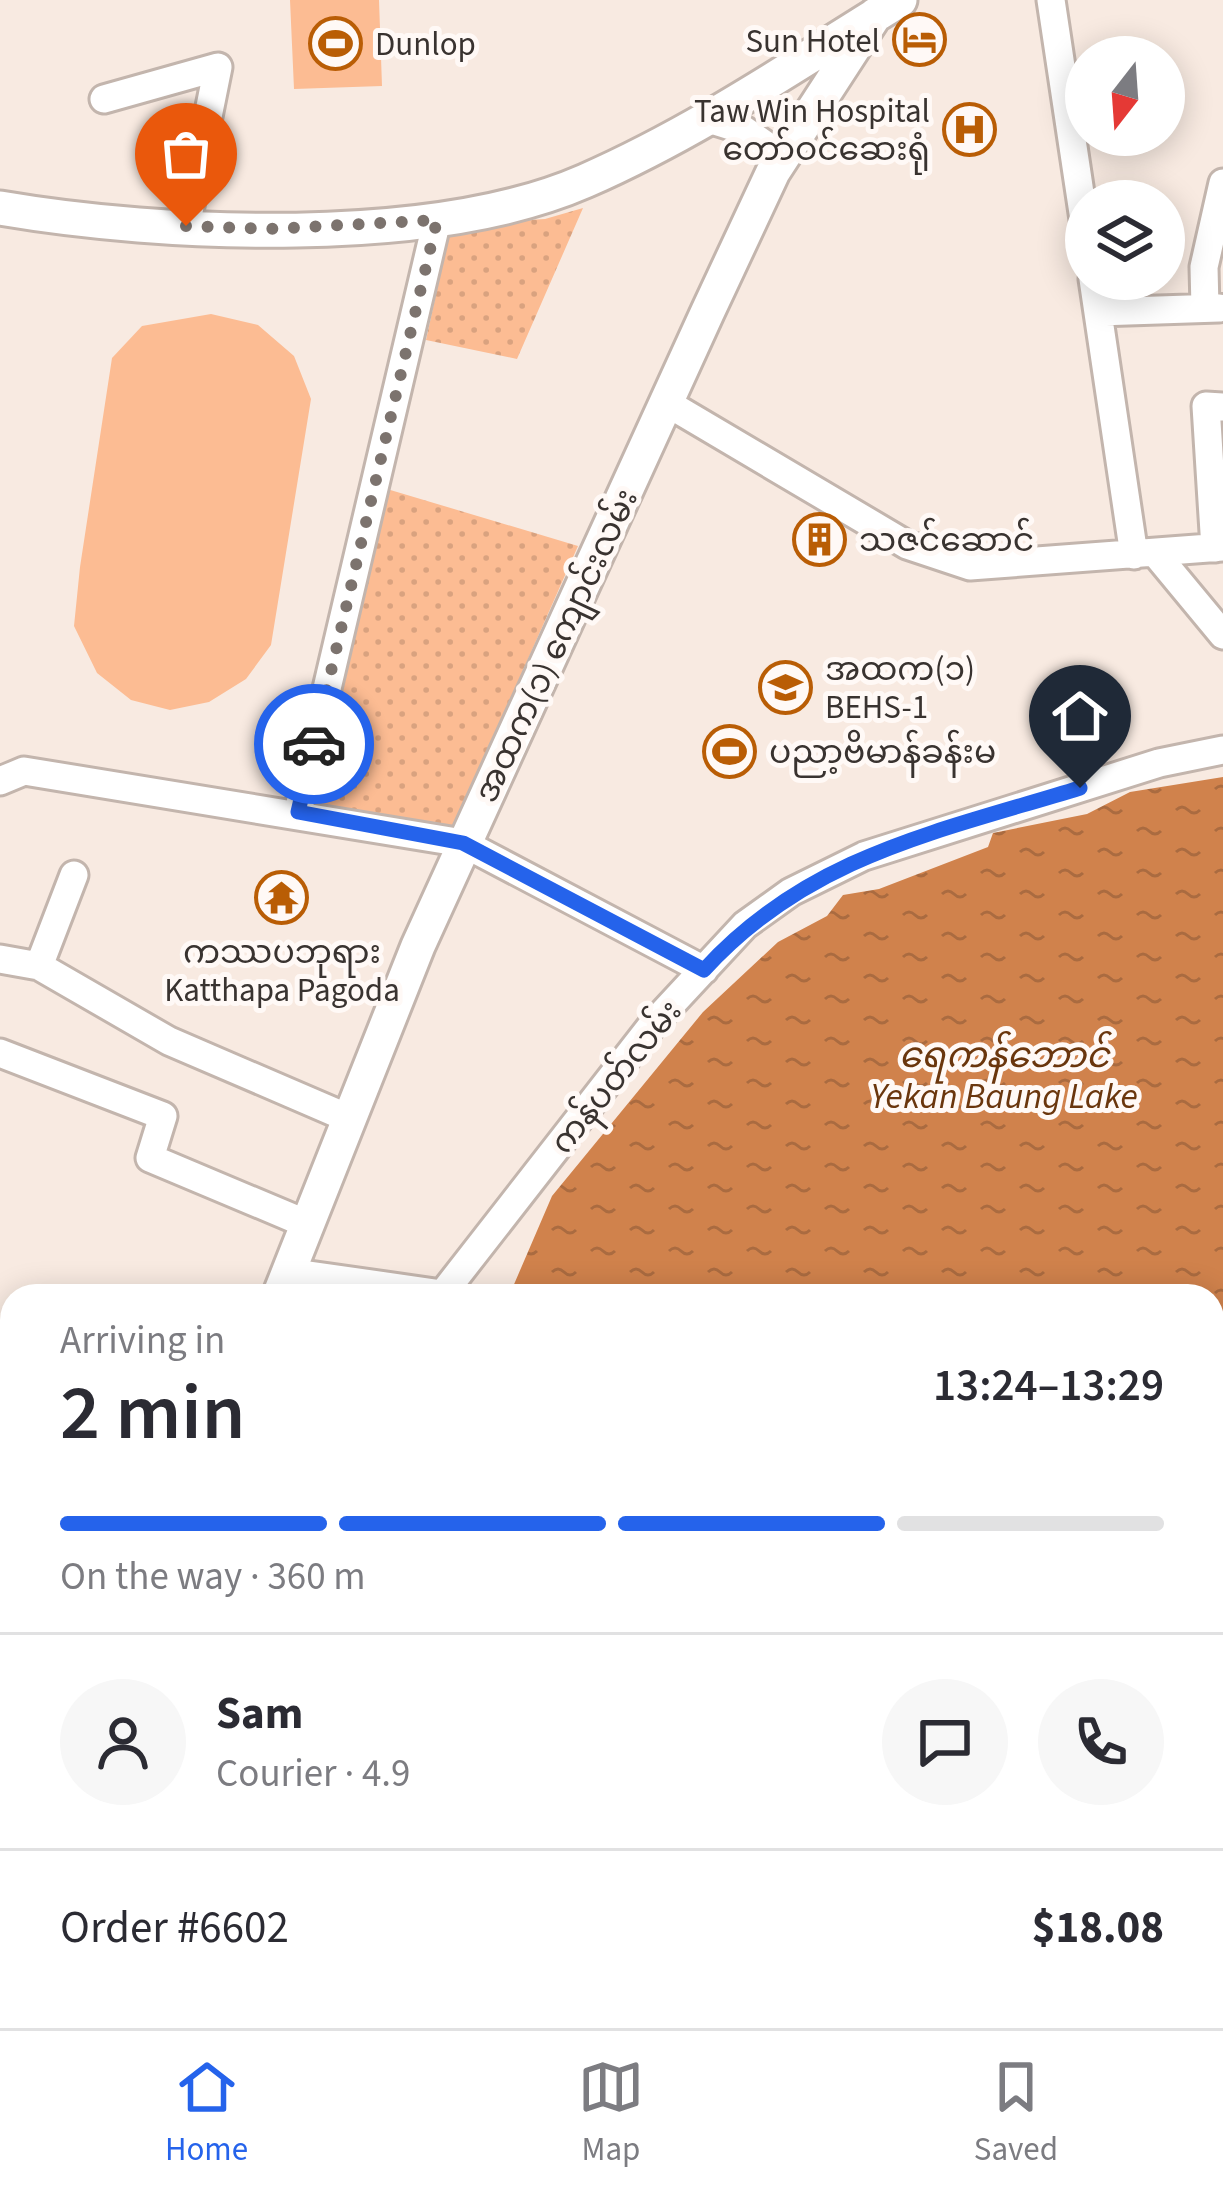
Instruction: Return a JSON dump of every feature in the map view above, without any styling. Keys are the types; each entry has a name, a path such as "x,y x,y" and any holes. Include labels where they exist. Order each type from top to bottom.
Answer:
{"main road":[{"path":"0,208 87,223 269,229 492,213 582,182 712,120 888,8"},
{"name":"အထက(၁) ကျောင်းလမ်း","path":"284,1284 463,843 667,403 784,158 888,8"}],"street":[{"path":"1051,0 1078,180"},
{"path":"104,99 218,68 186,226"},
{"path":"712,120 744,130 784,158"},
{"path":"1098,313 1214,308 1204,267 1223,183"},
{"path":"298,812 437,220"},
{"path":"1096,300 1145,554 1223,635"},
{"path":"667,403 908,545 970,566 1219,548 1206,406 1223,406"},
{"name":"ကန်ပတ်လမ်း","path":"451,1284 652,1024 745,925 791,892 865,856 1159,763 1223,750"},
{"path":"8,774 298,812 463,843 704,970"},
{"path":"39,966 74,875"},
{"path":"0,959 39,966 169,1041 348,1118"},
{"path":"0,1053 163,1116 151,1158 307,1224"}],"shaded area":[{"name":"Dunlop","path":"290,0 379,0 382,86 294,89"},
{"path":"583,208 517,359 426,340 451,225 545,219"},
{"path":"211,314 258,325 294,356 311,399 271,645 246,679 209,702 170,710 131,700 97,673 74,626 80,567 112,358 142,326"},
{"path":"387,489 578,546 448,840 312,803"}],"water":[{"name":"ရေကန်ဘောင် Yekan Baung Lake","path":"1223,777 1223,1284 514,1284 552,1196 703,1012 778,942 827,916 843,895 879,889 988,847 993,833 1087,814 1130,792"}],"way so far":[{"path":"186,226 269,229 437,220 314,744"}],"place":[{"name":"Sun Hotel","path":"919,40"},
{"name":"Dunlop","path":"336,43"},
{"name":"Taw Win Hospital တော်ဝင်ဆေးရုံ","path":"969,129"},
{"name":"သဇင်ဆောင်","path":"820,539"},
{"name":"အထက(၁) BEHS-1","path":"786,687"},
{"name":"ပညာ့ဗိမာန်ခန်းမ","path":"730,751"},
{"name":"ကဿပဘုရား Katthapa Pagoda","path":"282,897"}],"route":[{"path":"314,744 298,812 463,843 704,970 745,925 791,892 865,856 1080,788"}]}
